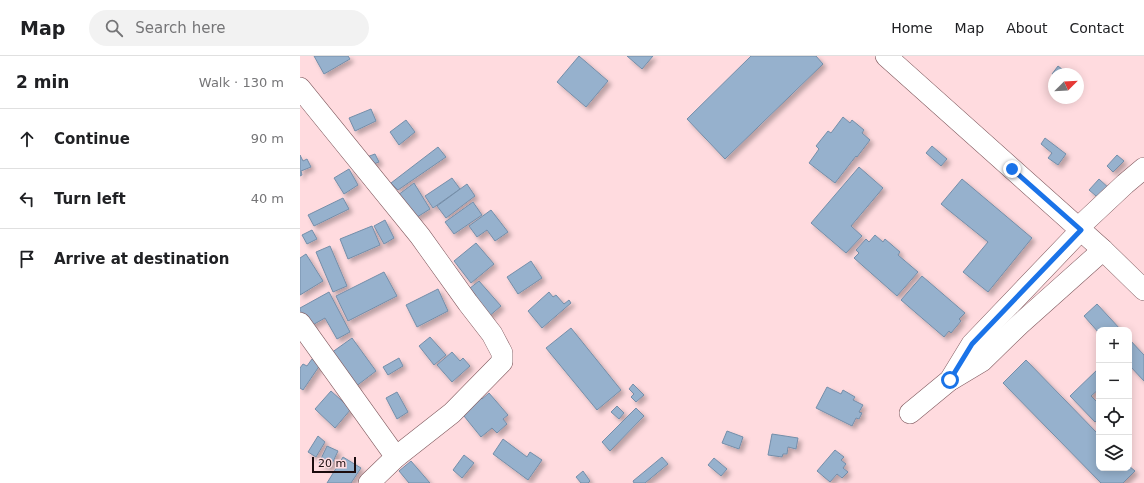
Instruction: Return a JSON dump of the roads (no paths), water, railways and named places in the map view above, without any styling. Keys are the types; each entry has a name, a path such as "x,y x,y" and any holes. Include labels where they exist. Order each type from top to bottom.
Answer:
{"street":[{"path":"888,56 1103,250 1144,290"},
{"path":"300,88 420,236 492,334 502,353 502,362 452,413 396,456 370,483"},
{"path":"950,380 972,344 1080,229 1125,184 1144,168"},
{"path":"910,413 950,380 982,361 1019,325 1103,250"},
{"path":"300,323 396,456"}]}
